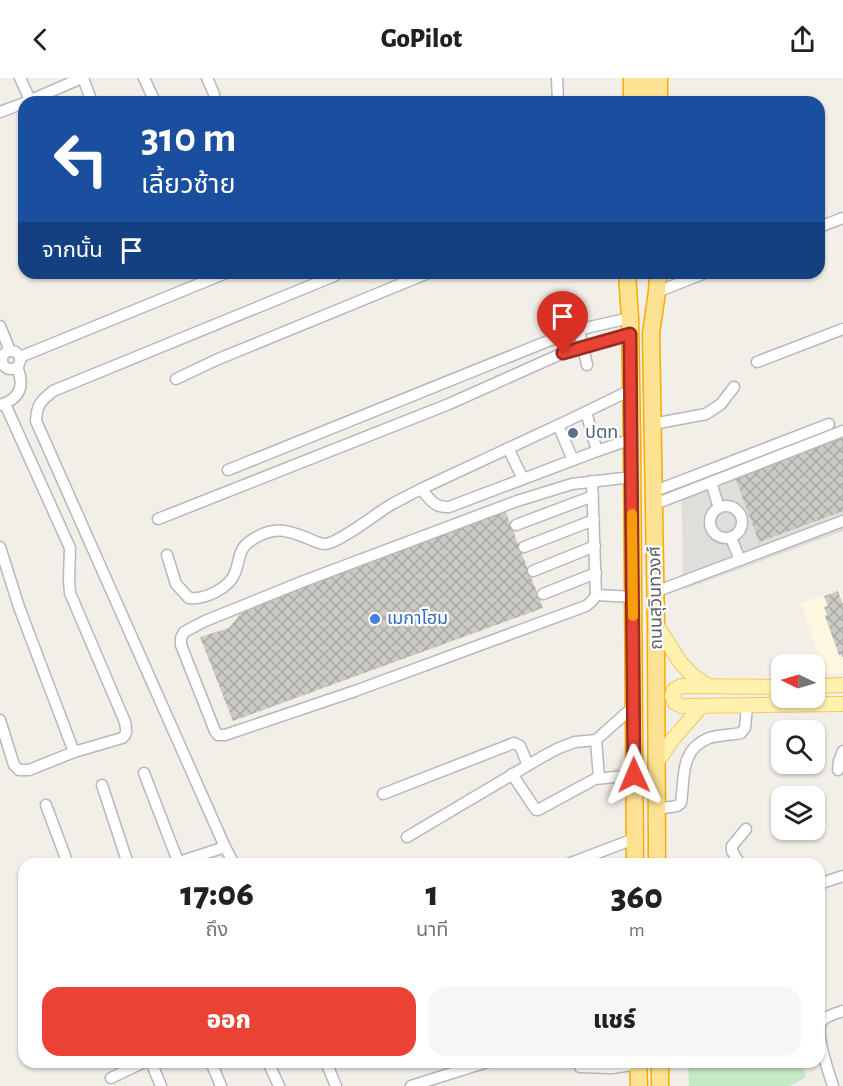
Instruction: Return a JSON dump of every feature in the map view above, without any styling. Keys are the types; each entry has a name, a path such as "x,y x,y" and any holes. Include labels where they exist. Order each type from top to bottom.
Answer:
{"highway":[{"path":"622,78 622,96"},
{"path":"632,78 632,96"},
{"path":"646,78 646,96"},
{"path":"659,78 659,96"},
{"name":"ถนนสุวินทวงศ์","path":"629,279 634,858"},
{"name":"ถนนสุวินทวงศ์","path":"649,279 655,497 657,858"},
{"name":"ถนนสุวินทวงศ์","path":"651,333 658,279"},
{"path":"638,1068 639,1086"},
{"path":"660,1068 660,1086"}],"main road":[{"path":"656,624 680,662 692,675 708,686"},
{"path":"825,686 843,685"},
{"path":"771,687 678,687 672,693 673,700 678,705 843,704"},
{"path":"657,762 701,706"}],"street":[{"path":"20,78 26,96"},
{"path":"42,96 82,78 90,96"},
{"path":"144,78 152,96"},
{"path":"207,78 214,94"},
{"path":"557,78 558,96"},
{"path":"0,112 18,106"},
{"path":"825,226 843,218"},
{"path":"0,720 14,765 19,770 28,770 74,752 122,738 126,735 127,729 70,593 70,548 2,405 14,398 21,387 21,377 18,362 16,352 10,351 3,355 2,364 9,369 18,362 212,279"},
{"path":"231,858 36,421 37,409 41,401 53,391 327,279"},
{"path":"176,379 216,360 413,279"},
{"path":"657,292 690,279"},
{"path":"0,326 10,351"},
{"path":"228,470 579,330 630,326"},
{"path":"158,519 449,404 630,326"},
{"path":"757,362 843,329"},
{"path":"579,330 587,365"},
{"path":"653,424 706,414 721,404 734,387"},
{"path":"167,555 176,584 189,598 195,599 211,594 227,584 234,575 240,554 256,537 279,529 326,544 421,489 631,390"},
{"path":"409,398 415,417"},
{"path":"586,412 597,451"},
{"path":"655,497 829,424"},
{"path":"558,425 573,460"},
{"path":"655,497 711,482 843,431"},
{"path":"309,438 317,456"},
{"path":"421,489 436,506 449,507 632,439"},
{"path":"508,448 523,479"},
{"path":"259,458 266,476"},
{"path":"592,481 596,596 586,606 355,691 225,735 218,735 214,731 181,645 184,632 205,621 304,581 517,501 558,487 592,481 632,477"},
{"path":"711,482 719,508"},
{"path":"516,525 593,496"},
{"path":"729,507 741,516 740,531 731,538 717,536 712,528 711,519 719,508 729,507"},
{"path":"524,547 594,520"},
{"path":"655,592 843,521"},
{"path":"731,538 740,560"},
{"path":"533,572 595,546"},
{"path":"0,547 19,607 74,752"},
{"path":"543,594 596,573"},
{"path":"596,596 633,597"},
{"path":"657,809 677,806 681,803 682,778 685,764 692,751 708,739 741,733 745,728 747,706"},
{"path":"407,837 528,765 575,742 596,740 633,707"},
{"path":"596,740 599,778"},
{"path":"383,794 514,743 520,746 528,765"},
{"path":"838,770 843,751"},
{"path":"144,773 175,858"},
{"path":"512,774 536,810 595,779 634,775"},
{"path":"102,784 126,858"},
{"path":"46,805 66,858"},
{"path":"736,858 732,846 746,829"},
{"path":"584,858 634,839"},
{"path":"192,858 225,847"},
{"path":"825,882 843,876"},
{"path":"825,1019 843,1011"},
{"path":"825,1058 833,1086"},
{"path":"111,1078 132,1068"},
{"path":"154,1068 161,1086"},
{"path":"214,1068 221,1086"},
{"path":"271,1068 279,1086"},
{"path":"328,1068 336,1086"},
{"path":"415,1085 467,1068"}],"shaded area":[{"path":"843,424 843,531 683,590 682,508 679,486"},
{"path":"839,590 843,601 843,673 825,674 825,654 818,654 800,603"}],"green space":[{"path":"688,1068 804,1068 805,1078 789,1086 689,1086"}],"building":[{"path":"843,436 843,511 759,542 735,477"},
{"name":"เมกาโฮม","path":"505,510 543,608 233,721 200,637 229,628 244,609"},
{"path":"838,591 843,604 843,658 841,654 839,655 824,607 828,606 824,596"}],"slow traffic":[{"path":"632,514 633,616"}],"place":[{"name":"ปตท","path":"573,433"},
{"name":"เมกาโฮม","path":"375,619"}],"route":[{"path":"563,353 630,334 634,775"}]}
